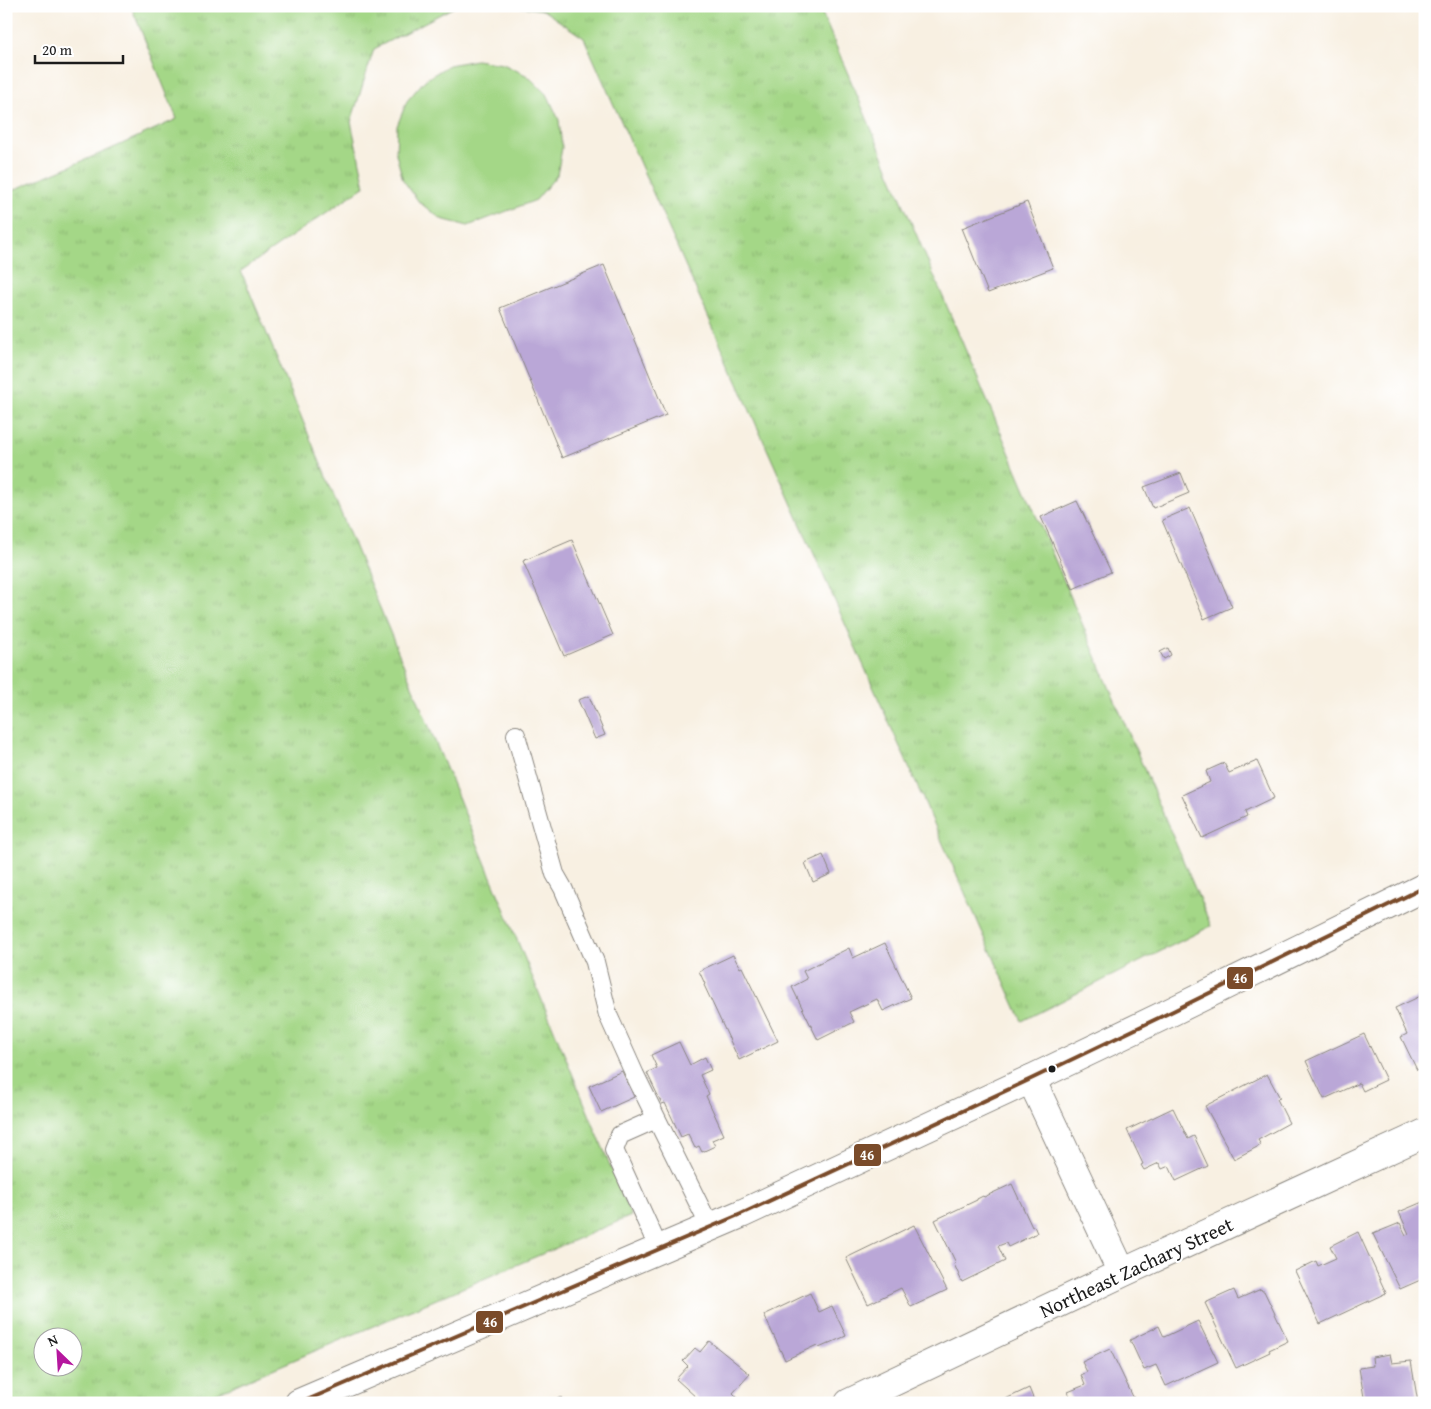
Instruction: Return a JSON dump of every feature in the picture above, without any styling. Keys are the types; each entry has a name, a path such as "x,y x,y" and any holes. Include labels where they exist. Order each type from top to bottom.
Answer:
{"main road":[{"path":"299,1403 710,1227 1031,1079 1425,887"},
{"path":"1031,1079 1122,1273"},
{"name":"Northeast Zachary Street","path":"849,1403 1122,1273 1425,1133"}],"lane":[{"path":"516,735 555,874 595,962 608,1015 656,1119 710,1227"},
{"path":"656,1119 620,1135 614,1150 659,1249"}],"green space":[{"path":"131,6 456,6 374,49 351,122 365,186 241,271 631,1216 193,1403 6,1403 6,193 177,119"},
{"path":"515,6 819,6 1211,926 1022,1021 584,38 543,10"},
{"path":"476,60 503,64 528,76 548,96 559,120 562,148 557,175 536,200 468,226 441,219 419,202 403,180 396,154 397,126 407,101 425,80 449,65"}],"building":[{"path":"1027,202 1053,268 988,293 962,228"},
{"path":"604,265 666,415 562,458 500,308"},
{"path":"1181,473 1189,493 1153,508 1144,487"},
{"path":"1077,501 1111,572 1073,589 1041,517"},
{"path":"1190,508 1232,607 1204,619 1162,520"},
{"path":"572,540 613,635 564,656 523,561"},
{"path":"1168,648 1171,655 1164,659 1160,652"},
{"path":"589,696 605,735 595,739 578,700"},
{"path":"1257,761 1274,798 1245,812 1247,817 1202,838 1182,795 1210,782 1206,771 1224,763 1229,773"},
{"path":"823,855 831,874 813,882 805,863"},
{"path":"885,943 911,998 883,1011 877,999 849,1012 854,1022 818,1040 792,987 807,979 803,971 849,948 853,958"},
{"path":"733,955 740,968 742,967 778,1041 739,1060 699,971"},
{"path":"1425,994 1425,1066 1417,1070 1401,1037 1407,1034 1395,1008"},
{"path":"1364,1034 1386,1080 1363,1091 1359,1083 1324,1099 1306,1061"},
{"path":"679,1042 690,1065 705,1057 711,1070 700,1075 709,1094 706,1096 724,1135 712,1140 715,1146 702,1152 699,1146 695,1148 688,1134 681,1137 665,1103 662,1104 647,1073 657,1068 651,1055"},
{"path":"622,1071 634,1097 601,1112 589,1086"},
{"path":"1267,1074 1280,1098 1277,1099 1289,1123 1258,1140 1261,1145 1234,1159 1205,1106"},
{"path":"1173,1108 1188,1139 1194,1136 1208,1166 1176,1181 1169,1166 1162,1169 1159,1163 1144,1170 1127,1130"},
{"path":"1012,1184 1032,1227 1034,1226 1037,1233 1008,1247 1006,1243 998,1246 1005,1261 962,1282 954,1264 956,1263 935,1220"},
{"path":"1425,1201 1425,1278 1400,1289 1373,1234 1400,1223 1406,1235 1409,1234 1399,1212"},
{"path":"914,1225 947,1290 911,1307 901,1288 868,1304 846,1258"},
{"path":"1358,1232 1386,1293 1320,1324 1295,1271 1316,1261 1318,1266 1336,1258 1330,1246"},
{"path":"1261,1289 1264,1291 1288,1341 1236,1368 1205,1303 1234,1290 1238,1299"},
{"path":"810,1293 819,1312 832,1306 846,1336 819,1348 817,1345 785,1360 764,1315"},
{"path":"1198,1321 1218,1362 1166,1386 1156,1365 1144,1370 1130,1340 1159,1326 1164,1337"},
{"path":"709,1341 750,1374 733,1393 743,1403 693,1403 697,1398 676,1379 688,1366 683,1361 695,1348 700,1352"},
{"path":"1110,1349 1136,1403 1073,1403 1068,1392 1085,1385 1081,1375 1087,1372 1082,1362"},
{"path":"1390,1354 1392,1363 1411,1361 1418,1403 1365,1403 1359,1368 1373,1366 1372,1357"},
{"path":"1029,1388 1035,1403 997,1403"},
{"path":"561,1397 564,1403 549,1403"}],"transit line":[{"name":"46","path":"300,1403 741,1214 1031,1079 1425,887"}]}
